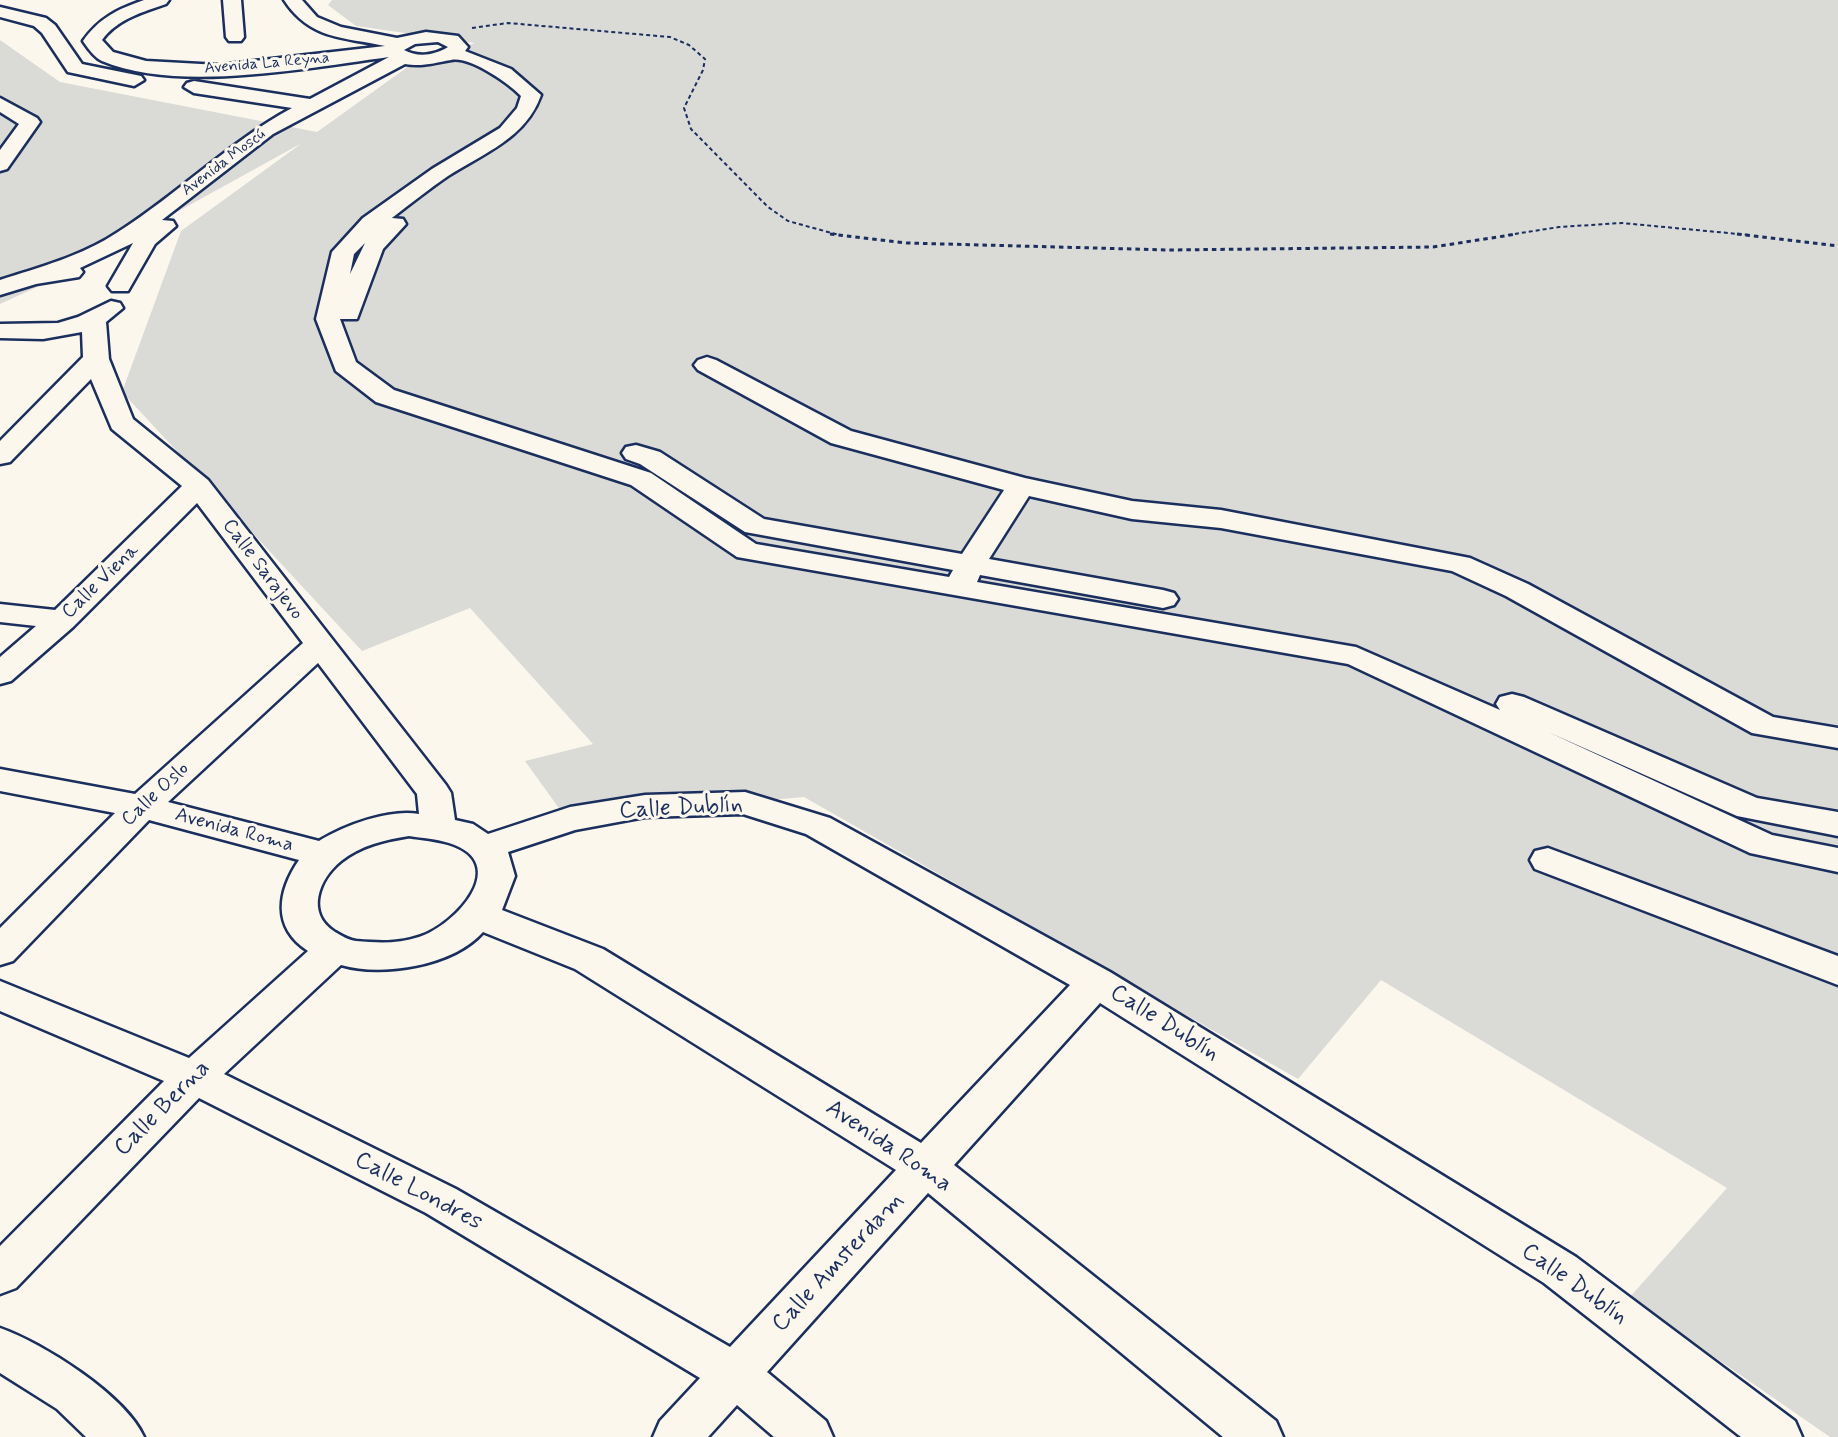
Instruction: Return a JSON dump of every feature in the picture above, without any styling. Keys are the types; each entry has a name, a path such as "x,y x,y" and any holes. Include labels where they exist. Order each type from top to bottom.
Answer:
{"street":[{"path":"0,1 29,0"},
{"path":"52,33 100,28 127,11 160,0"},
{"path":"232,0 235,37"},
{"path":"293,0 300,15 327,30 406,50 453,46 516,78 531,95 526,109 497,145 439,173 382,224 343,252 328,319 345,366 385,396 482,417 641,479 747,550 965,576 1350,633 1749,807 1838,824"},
{"path":"311,0 318,15 358,27 406,50"},
{"path":"104,2 127,11"},
{"name":"Avenida La Reyna","path":"0,12 39,22 52,33 75,68 105,76 236,92 311,105"},
{"name":"Avenida La Reyna","path":"100,28 92,41 106,56 156,68 219,71 299,64 406,50"},
{"name":"Avenida Moscú","path":"218,175 266,130 406,50"},
{"name":"Avenida Moscú","path":"49,274 135,239 218,175 406,50"},
{"path":"139,80 156,68"},
{"path":"0,165 30,122 4,112"},
{"name":"Avenida Moscú","path":"94,319 118,302 122,294 107,279 135,239"},
{"path":"0,288 49,274 107,279"},
{"path":"0,330 46,332 94,319"},
{"name":"Calle Sarajevo","path":"94,319 96,359 121,423 198,486 434,793 438,825"},
{"path":"0,456 96,359"},
{"path":"707,365 841,437 1021,486 1132,510 1221,519 1460,564 1517,590 1764,726 1838,738"},
{"name":"Calle Viena","path":"0,674 62,620 198,486"},
{"path":"965,576 1021,486"},
{"path":"965,576 1356,656 1763,845 1838,860"},
{"path":"0,613 62,620"},
{"name":"Calle Oslo","path":"0,951 142,807 320,645"},
{"name":"Avenida Roma","path":"0,780 142,807 326,855"},
{"name":"Calle Dublín","path":"486,847 570,819 645,806 745,803 818,826 1096,982 1560,1270 1778,1437"},
{"path":"409,824 438,825 466,833 486,847 495,862 498,880 492,898 480,916 457,935 427,949 394,957 361,957 333,950 311,936 299,917 298,896 308,874 326,855 351,839 379,829 409,824"},
{"path":"1548,861 1838,971"},
{"name":"Avenida Roma","path":"480,916 590,959 927,1168 1259,1437"},
{"name":"Calle Berna","path":"0,1275 194,1077 333,950"},
{"name":"Calle Amsterdam","path":"677,1437 1096,982"},
{"name":"Calle Londres","path":"0,994 194,1077 441,1201 736,1375 809,1437"},
{"path":"0,1348 74,1394 120,1437"}],"path":[{"path":"453,46 459,30 508,23 670,37 686,42 697,49 705,59 705,72 683,102 682,114 691,129 768,207 788,221 816,231 854,238 906,243 1170,250 1433,247 1559,227 1622,223 1699,229 1838,246"}],"shaded area":[{"path":"332,0 1838,0 1838,1437 1830,1437 1629,1298 1727,1188 1381,980 1298,1079 804,797 566,818 525,761 593,744 470,608 362,651 122,392 181,231 302,143 61,276 0,304 0,40 60,82 317,132 409,66 475,43 356,26 328,5"}]}
